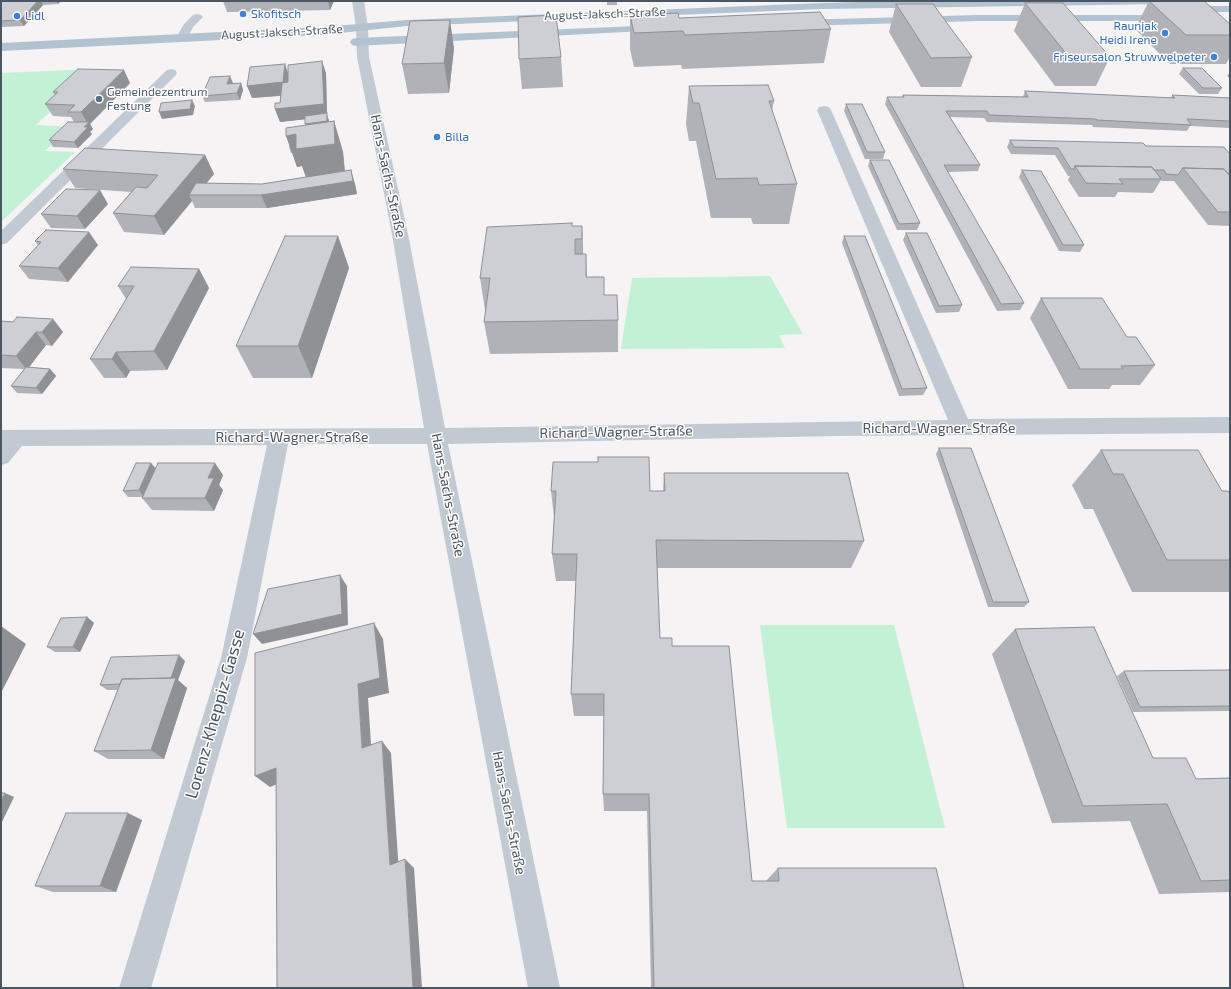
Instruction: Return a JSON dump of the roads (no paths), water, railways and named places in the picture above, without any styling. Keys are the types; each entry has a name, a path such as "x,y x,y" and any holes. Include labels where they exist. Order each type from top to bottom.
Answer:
{"main road":[{"name":"August-Jaksch-Straße","path":"357,37 506,18 822,6 1163,1 1185,3 1203,9"},
{"path":"1193,1 1219,21"},
{"path":"1225,1 1230,5"},
{"path":"1203,9 1230,9"},
{"path":"789,23 978,18 1186,17 1198,16 1203,9"},
{"name":"August-Jaksch-Straße","path":"1,47 182,38 357,37 671,28"},
{"path":"1,58 52,56"}],"street":[{"name":"Hans-Sachs-Straße","path":"358,1 357,37 363,56 400,234 436,436 544,988"},
{"path":"182,38 188,26 197,17"},
{"path":"1,240 171,74"},
{"path":"824,110 962,428"},
{"name":"Richard-Wagner-Straße","path":"9,438 436,436 836,428 1226,426"},
{"name":"Lorenz-Kheppiz-Gasse","path":"135,988 234,658 280,437"},
{"path":"1,457 9,438"}],"place":[{"name":"Skofitsch","path":"243,14"},
{"name":"Lidl","path":"17,16"},
{"name":"Raunjak Heidi Irene","path":"1165,33"},
{"name":"Friseursalon Struwwelpeter","path":"1214,57"},
{"name":"Gemeindezentrum Festung","path":"99,99"},
{"name":"Billa","path":"437,137"}]}
